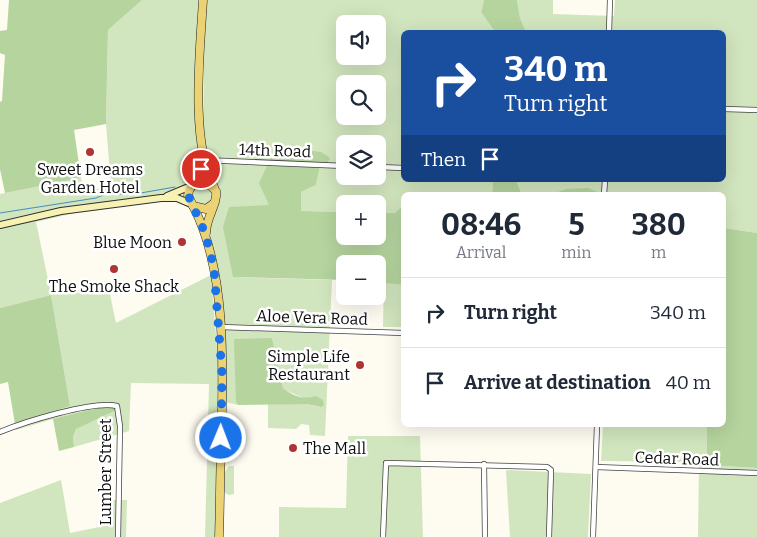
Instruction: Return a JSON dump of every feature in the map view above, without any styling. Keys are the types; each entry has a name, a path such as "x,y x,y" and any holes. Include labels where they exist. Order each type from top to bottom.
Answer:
{"main road":[{"path":"203,0 200,95 201,169 188,195 207,240 214,268 220,326 222,373 219,537"},
{"path":"202,150 216,196 207,222 207,240"},
{"path":"161,198 202,181 214,187"},
{"path":"0,224 61,211 161,198 177,198 206,209 213,204"}],"street":[{"path":"609,30 610,0"},
{"path":"726,109 757,110"},
{"name":"14th Road","path":"204,160 336,166"},
{"path":"386,167 401,168"},
{"name":"Aloe Vera Road","path":"220,326 401,332"},
{"name":"Lumber Street","path":"0,432 48,416 107,404 117,406 120,426 118,537"},
{"path":"593,537 597,427"},
{"path":"383,537 386,463 547,467 551,470 549,537"},
{"path":"484,464 485,537"},
{"name":"Cedar Road","path":"596,467 757,473"}],"green space":[{"path":"9,0 142,0 108,30 106,124 74,130 81,178 5,193 0,169 0,102 2,101 5,55 0,53 0,31 7,30"},
{"path":"142,0 198,0 197,84 199,164 190,183 163,193 164,200 92,209 36,222 51,294 108,285 116,323 211,275 218,360 215,537 205,537 209,384 131,383 129,431 74,447 73,437 76,429 92,420 53,419 16,430 15,424 70,406 51,295 0,308 0,194 81,178 84,192 111,186 106,124 108,30"},
{"path":"205,0 484,0 481,12 494,30 401,30 401,182 493,182 492,192 401,192 401,208 396,213 386,212 386,195 336,195 336,212 301,211 301,192 316,185 320,166 330,158 269,205 233,277 332,280 325,436 310,435 309,425 301,424 296,429 268,428 268,404 307,404 320,407 283,388 272,338 236,402 238,405 225,402 214,256 209,228 220,195 207,162 203,125"},
{"path":"484,0 517,0 520,18 525,30 494,30 481,12"},
{"path":"517,0 553,0 553,14 614,16 615,0 757,0 757,233 726,228 726,192 521,192 517,182 726,182 726,30 525,30 520,18"},
{"path":"304,150 321,152 330,158 326,165 320,166 316,185 301,192 301,211 336,212 336,245 386,245 386,212 395,213 401,208 401,285 386,283 386,255 336,255 336,280 233,277 223,227 229,207 269,205 259,183 273,153 283,151 299,157"},
{"path":"493,182 517,182 521,192 492,192"},
{"path":"202,186 209,189 212,196 209,203 202,206 195,203 192,196 195,189"},
{"path":"588,188 598,192 558,192 566,189"},
{"path":"726,228 757,233 757,468 707,465 707,427 726,427"},
{"path":"386,282 401,285 401,327 383,327 383,305 386,305"},
{"path":"51,295 70,406 15,424 8,382 0,384 0,308"},
{"path":"272,338 283,388 298,397 316,396 323,400 324,405 321,407 307,404 238,405 236,402 234,339"},
{"path":"107,406 115,407 116,410 76,429 73,437 74,447 59,451 53,419"},
{"path":"603,427 707,427 707,465 757,468 757,537 698,537 699,462 601,461"},
{"path":"348,436 420,436 423,537 279,537 279,507 346,508"},
{"path":"229,466 234,466 234,494 229,495 224,492 225,472"},
{"path":"506,470 591,474 588,537 510,537"},
{"path":"61,480 70,533 109,525 110,500 127,500 126,537 0,537 0,503"}],"waterway":[{"path":"135,194 175,187"},
{"path":"0,213 96,198 106,194 131,194"}],"place":[{"name":"Sweet Dreams Garden Hotel","path":"90,152"},
{"name":"Blue Moon","path":"182,242"},
{"name":"The Smoke Shack","path":"114,269"},
{"name":"Simple Life Restaurant","path":"360,365"},
{"name":"The Mall","path":"293,448"}],"route":[{"path":"201,169 189,190 188,200 193,206 205,233 214,268 220,326 222,373 221,438"}]}
